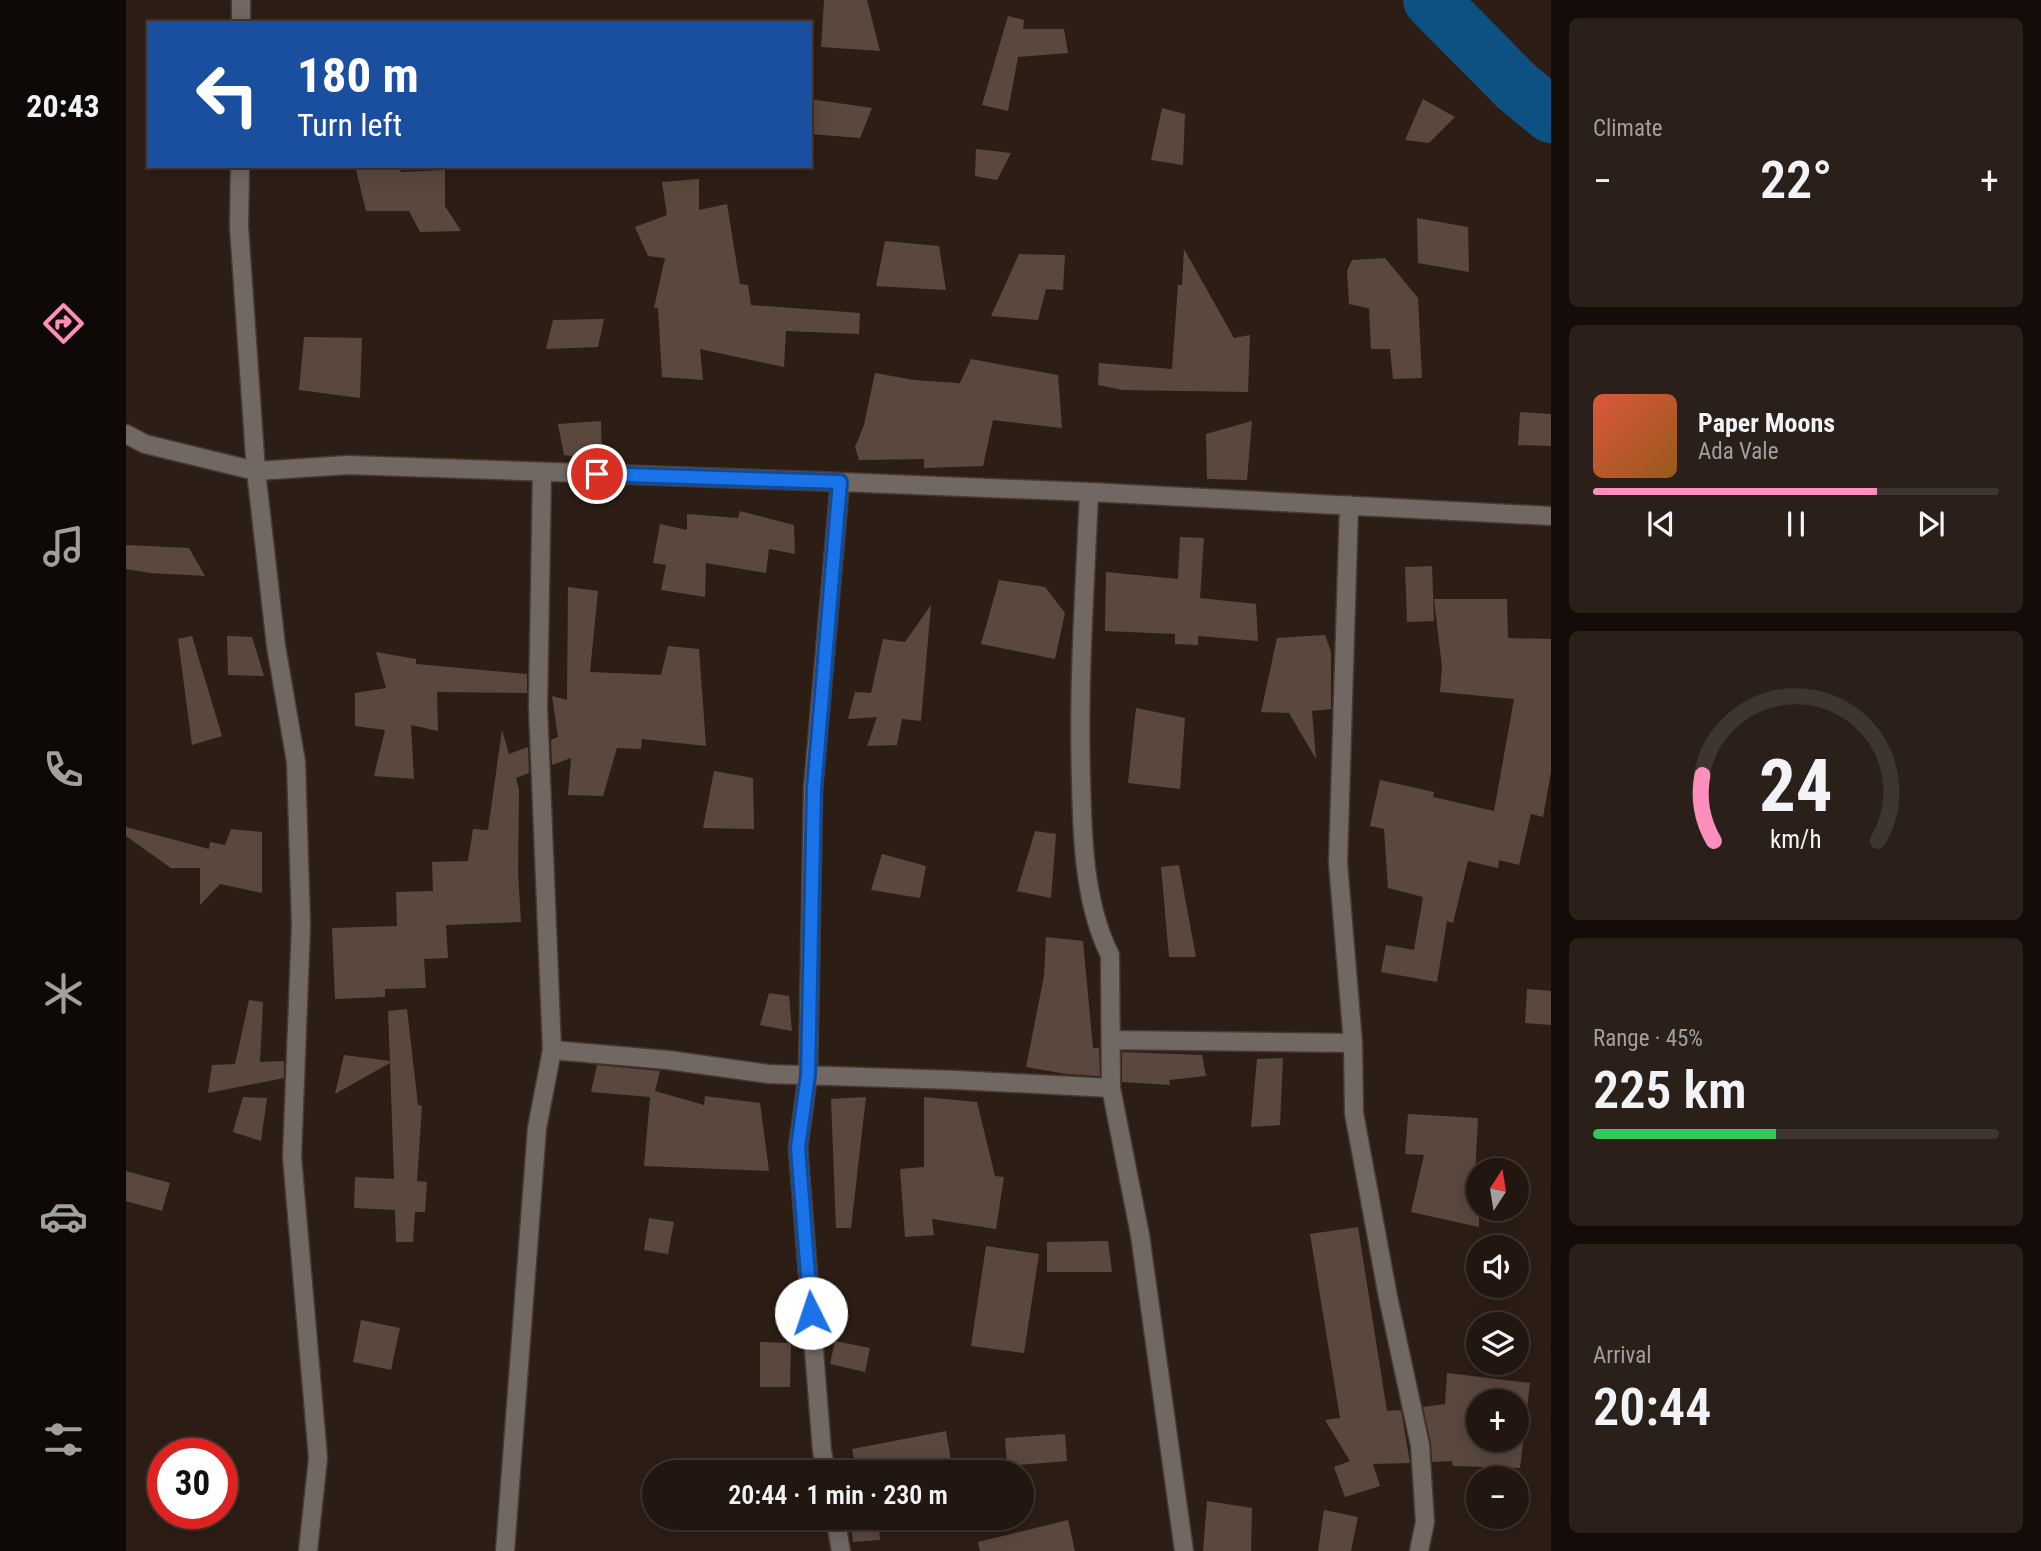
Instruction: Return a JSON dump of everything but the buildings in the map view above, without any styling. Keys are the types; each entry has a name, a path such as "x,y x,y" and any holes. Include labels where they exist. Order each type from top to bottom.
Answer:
{"street":[{"path":"241,0 241,21"},
{"path":"240,168 239,227 256,471 276,646 296,762 301,925 292,1157 318,1458 308,1551"},
{"path":"126,434 145,444 256,471 348,465 840,482 1551,516"},
{"path":"505,1551 537,1128 552,1050 538,707 542,472"},
{"path":"824,1460 798,1148 808,1075 814,789 840,482"},
{"path":"1089,492 1079,704 1082,822 1088,877 1102,939 1110,955 1111,1088 1140,1235 1184,1551"},
{"path":"1349,505 1338,863 1353,1042 1354,1113 1388,1297 1420,1445 1425,1522 1419,1551"},
{"path":"1112,1040 1353,1042"},
{"path":"552,1050 668,1059 769,1074 1111,1088"},
{"path":"837,1530 841,1551"}],"waterway":[{"path":"1431,0 1517,87 1551,115"}],"route":[{"path":"597,474 840,482 814,789 808,1075 798,1148 811,1313"}]}
